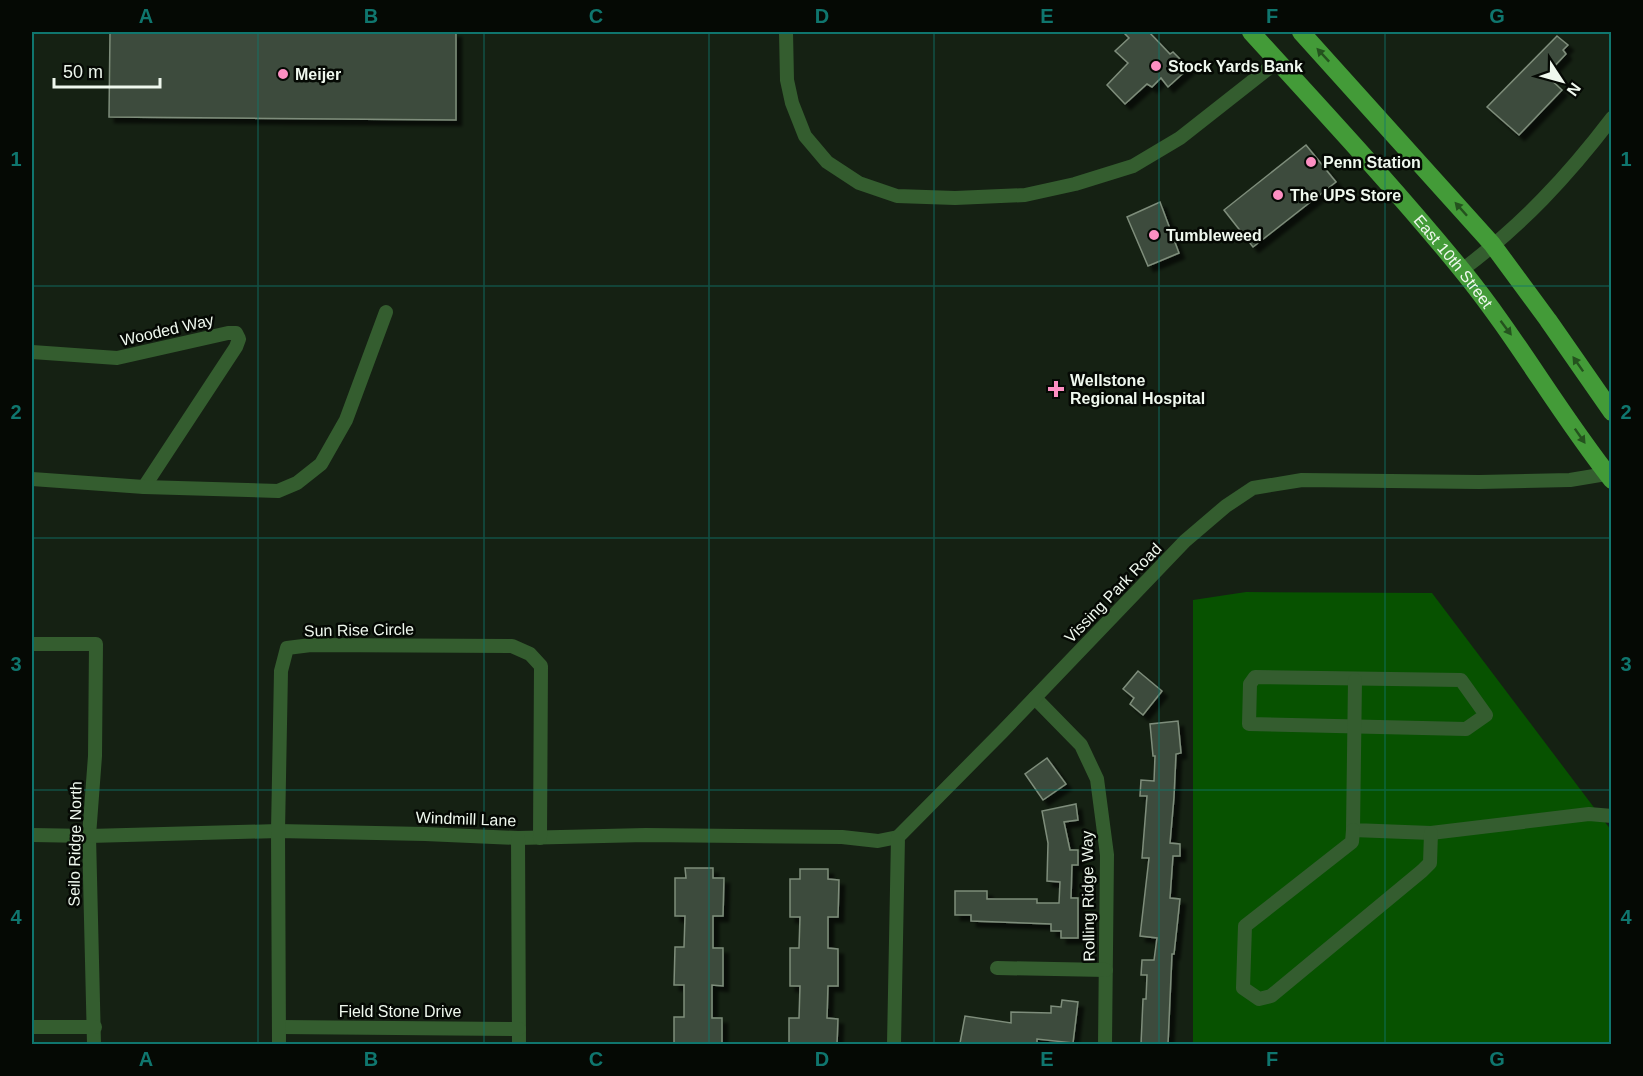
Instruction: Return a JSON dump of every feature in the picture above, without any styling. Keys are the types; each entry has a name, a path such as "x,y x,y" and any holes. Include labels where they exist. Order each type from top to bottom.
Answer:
{"main road":[{"name":"East 10th Street","path":"1251,32 1343,132 1462,270 1524,352 1610,476"},
{"path":"1301,32 1492,244 1611,412"}],"street":[{"path":"786,32 787,80 792,104 805,136 827,162 859,183 897,196 955,198 1025,195 1076,184 1133,166 1180,138 1278,61"},
{"path":"1462,270 1554,189 1611,118"},
{"path":"32,479 144,487 279,491 297,483 321,464 346,420 386,312"},
{"name":"Wooded Way","path":"32,352 117,358 236,333 239,339 236,347 144,487"},
{"name":"Vissing Park Road","path":"898,837 1185,541 1226,506 1253,488 1302,480 1479,482 1569,480 1610,476"},
{"name":"Seilo Ridge North","path":"32,644 96,644 95,756 89,836 94,1044"},
{"name":"Sun Rise Circle","path":"279,1044 278,831 281,671 287,648 311,645 512,646 530,654 541,666 540,838"},
{"path":"1256,677 1355,680 1461,680 1486,715 1466,729 1249,724 1250,684 1256,677"},
{"path":"1355,680 1352,842 1245,926 1244,988 1259,999 1271,996 1422,871 1430,863 1431,833"},
{"name":"Rolling Ridge Way","path":"1035,698 1081,745 1097,778 1107,855 1105,1044"},
{"path":"1353,830 1431,833 1589,814 1611,816"},
{"name":"Windmill Lane","path":"32,836 278,831 519,838 646,835 842,837 878,841 898,837"},
{"path":"894,1044 898,837"},
{"path":"519,838 519,1044"},
{"path":"997,968 1106,970"},
{"path":"32,1027 95,1027"},
{"name":"Field Stone Drive","path":"280,1027 519,1029"}],"green space":[{"path":"1246,592 1432,593 1611,830 1611,1044 1193,1044 1193,600"}],"building":[{"name":"Meijer","path":"110,32 456,32 456,120 109,117"},
{"name":"Stock Yards Bank","path":"1123,32 1149,32 1170,54 1173,52 1189,68 1168,87 1161,78 1152,87 1147,84 1125,104 1107,85 1128,63 1115,51 1129,38"},
{"path":"1557,36 1568,45 1563,50 1566,54 1546,75 1562,90 1519,135 1487,107"},
{"path":"1306,145 1336,182 1253,247 1224,210"},
{"name":"Tumbleweed","path":"1160,202 1179,253 1148,266 1127,217"},
{"path":"1138,671 1162,691 1143,715 1130,704 1134,698 1123,689"},
{"path":"1178,721 1181,753 1176,754 1170,843 1180,844 1180,856 1173,856 1170,898 1180,899 1174,954 1172,954 1168,1044 1141,1044 1143,999 1146,999 1147,975 1141,975 1142,960 1154,960 1157,938 1140,936 1149,858 1142,858 1147,796 1140,796 1141,780 1154,781 1155,756 1153,756 1150,724"},
{"path":"1047,758 1066,784 1043,800 1025,774"},
{"path":"1076,804 1078,820 1064,822 1070,850 1078,850 1078,865 1072,865 1071,898 1078,898 1078,938 1061,938 1061,931 1051,931 1051,924 971,921 971,915 955,915 955,891 987,891 987,899 1037,899 1037,903 1059,903 1060,882 1047,881 1048,843 1042,811"},
{"path":"685,868 713,868 713,878 724,878 723,916 713,916 713,948 723,948 723,986 712,985 712,1018 722,1018 722,1044 674,1044 674,1017 684,1017 684,985 674,985 675,947 684,947 685,916 675,916 675,878 686,878"},
{"path":"800,869 828,869 828,879 839,880 838,917 828,917 828,948 838,949 838,986 828,986 827,1018 838,1019 837,1044 789,1044 789,1018 799,1018 800,986 790,986 790,948 799,948 800,917 790,917 790,879 800,879"},
{"path":"1062,1000 1078,1002 1073,1043 1037,1039 1037,1044 960,1043 965,1016 1011,1023 1011,1012 1051,1013 1051,1006 1061,1007"}],"place":[{"name":"Stock Yards Bank","path":"1156,66"},
{"name":"Meijer","path":"283,74"},
{"name":"Penn Station","path":"1311,162"},
{"name":"The UPS Store","path":"1278,195"},
{"name":"Tumbleweed","path":"1154,235"},
{"name":"Wellstone Regional Hospital","path":"1056,389"}]}
